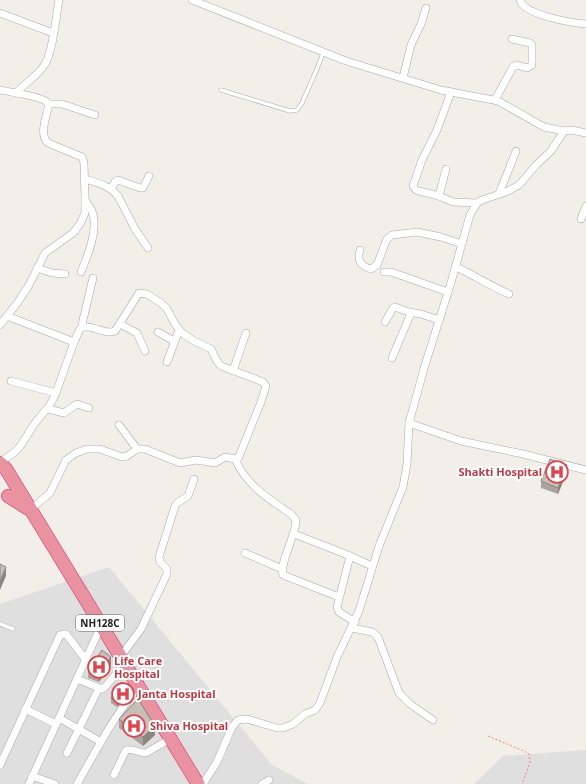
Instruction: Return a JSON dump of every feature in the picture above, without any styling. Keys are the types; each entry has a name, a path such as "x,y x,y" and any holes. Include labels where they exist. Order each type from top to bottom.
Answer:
{"highway":[{"name":"NH128C","path":"0,463 6,469 198,784"},
{"path":"14,482 4,499 30,510"}],"street":[{"path":"16,93 45,65 50,53 59,0"},
{"path":"192,0 346,61 451,92 486,97 495,100 544,127 586,133"},
{"path":"520,0 522,5 530,11 563,20 586,24"},
{"path":"403,78 411,45 421,24 426,8"},
{"path":"0,13 53,33"},
{"path":"495,100 513,67 517,65 528,68 532,65 532,45 530,43 512,39"},
{"path":"0,90 36,97 48,104 62,104 95,116"},
{"path":"451,92 437,130 422,160 413,183 416,190 458,203 477,203"},
{"path":"0,324 29,285 41,258 48,249 73,233 84,218 85,179 82,157 46,141 44,134 48,104"},
{"path":"203,784 217,762 232,727 238,720 248,719 277,728 283,728 293,724 305,714 315,710 320,703 337,658 364,598 379,546 403,487 407,464 410,422 425,365 456,267 470,215 477,203 513,189 519,185 537,164 551,151 564,131"},
{"path":"499,194 516,151"},
{"path":"439,196 446,169"},
{"path":"111,189 118,180 144,188 149,176"},
{"path":"85,179 103,184 118,196 135,229 148,248"},
{"path":"82,272 92,243 94,224 92,211 85,200"},
{"path":"581,220 586,206"},
{"path":"360,250 358,257 359,262 371,269 377,264 387,239 390,236 416,232 441,237 462,244"},
{"path":"456,267 509,294"},
{"path":"37,268 48,272 65,274"},
{"path":"384,272 391,272 448,292"},
{"path":"0,463 21,445 34,423 48,409 56,393 74,342 82,328 94,278"},
{"path":"30,510 50,494 66,460 76,453 87,449 100,449 125,457 137,449 145,449 180,463 196,460 215,463 225,456 238,459 266,388 263,382 221,366 211,349 194,341 179,330 164,306 144,293 137,294 115,331 108,333 87,327 82,328"},
{"path":"385,322 395,307 439,320"},
{"path":"392,358 411,312"},
{"path":"7,316 74,342"},
{"path":"120,324 137,334 145,351"},
{"path":"167,362 179,330"},
{"path":"158,332 174,341"},
{"path":"233,371 246,333"},
{"path":"11,381 56,393"},
{"path":"48,409 64,413 76,404 89,408"},
{"path":"410,422 461,441 523,454 586,470"},
{"path":"120,425 137,449"},
{"path":"235,459 240,470 250,483 294,518 296,523 294,534 282,569 285,577 339,597"},
{"path":"77,680 102,689 105,687 142,629 167,574 167,568 160,562 159,557 175,506 177,502 188,496 194,479"},
{"path":"294,534 372,566"},
{"path":"245,553 282,569"},
{"path":"350,556 337,610 353,625 372,632 378,637 399,693 410,704 433,720"},
{"path":"28,784 102,626"},
{"path":"0,765 60,635 66,634 86,660"},
{"path":"77,784 101,742 128,700 140,687"},
{"path":"66,752 99,688"},
{"path":"25,709 78,729 101,742"},
{"path":"114,775 126,750 130,749 141,753 146,752 170,739"},
{"path":"32,776 55,784"},
{"path":"262,784 269,780"}],"lane":[{"path":"221,90 290,111 297,110 302,103 323,52"},
{"path":"0,624 13,629"}],"path":[{"path":"488,736 529,754 530,762 522,784"}],"shaded area":[{"path":"109,567 272,765 308,784 0,784 0,604"},
{"path":"586,750 586,784 474,784 503,756"}],"building":[{"path":"550,459 567,465 558,488 541,481"},
{"path":"0,564 6,567 0,581"},
{"path":"102,650 111,657 99,675 88,671"},
{"path":"121,682 129,687 117,702 111,698"},
{"path":"138,699 155,726 143,737 119,719"}],"place":[{"name":"Shakti Hospital","path":"557,472"},
{"name":"Life Care Hospital","path":"99,667"},
{"name":"Janta Hospital","path":"123,694"},
{"name":"Shiva Hospital","path":"134,726"}]}
